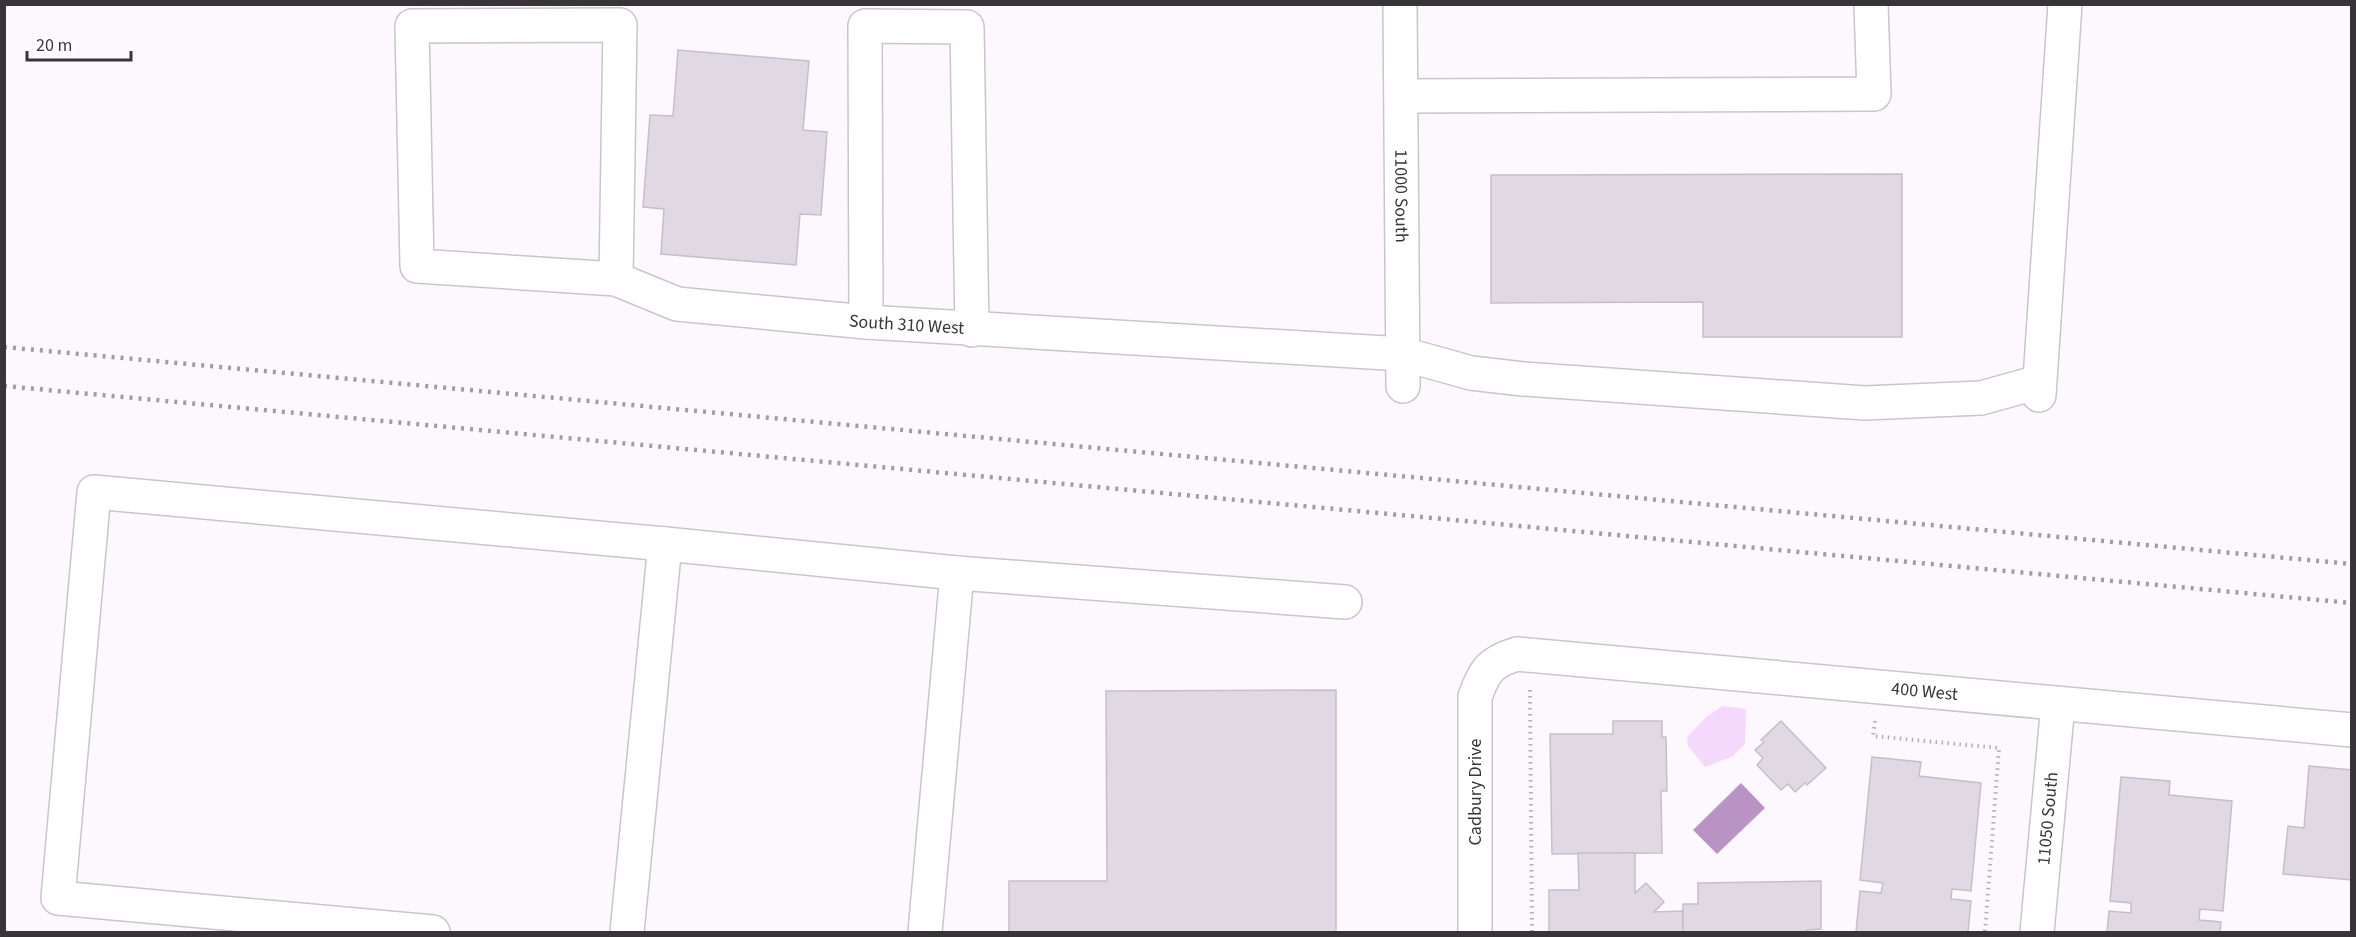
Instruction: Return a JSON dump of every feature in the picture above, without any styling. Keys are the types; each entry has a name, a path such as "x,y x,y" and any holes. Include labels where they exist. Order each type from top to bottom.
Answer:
{"street":[{"name":"11000 South","path":"1400,4 1403,386"},
{"path":"1401,96 1874,94 1871,4"},
{"name":"South 310 West","path":"616,279 620,25 412,26 417,266 616,279 677,304 866,322 1403,354 1471,373 1523,379 1865,404 1981,398 2039,389 2065,4"},
{"path":"866,322 865,26 967,27 972,330"},
{"path":"433,933 263,925 58,898 94,492 957,573 1345,602"},
{"path":"627,933 665,544"},
{"path":"925,933 957,573"},
{"name":"400 West","path":"1498,660 1517,654 1538,654 2352,730"},
{"name":"Cadbury Drive","path":"1475,933 1475,697 1482,676 1498,660"},
{"name":"11050 South","path":"2037,933 2058,704"}],"path":[{"path":"1530,681 1532,933"},
{"path":"1876,710 1873,736 1999,748 1984,933"}],"shaded area":[{"path":"1723,706 1746,709 1745,744 1732,757 1705,767 1688,746 1687,737 1707,716"},
{"path":"1741,783 1765,808 1717,854 1693,830"}],"building":[{"path":"678,50 809,61 803,130 827,132 821,215 800,214 796,265 661,254 664,209 643,207 650,115 673,116"},
{"path":"1902,174 1902,337 1703,337 1703,302 1491,303 1491,175"},
{"path":"1336,690 1336,932 1009,932 1009,881 1107,881 1106,691"},
{"path":"1613,721 1662,721 1662,737 1666,737 1667,791 1661,791 1662,853 1552,854 1550,734 1613,734"},
{"path":"1781,721 1826,768 1807,785 1805,783 1795,792 1788,784 1781,790 1757,765 1763,758 1755,750 1764,742 1761,740"},
{"path":"1872,757 1921,762 1919,776 1981,783 1971,891 1952,889 1951,899 1971,901 1968,932 1856,932 1860,891 1881,893 1883,883 1860,880"},
{"path":"2309,766 2352,770 2352,880 2283,874 2288,826 2304,828"},
{"path":"2121,777 2170,781 2169,795 2232,801 2223,911 2200,909 2199,920 2221,922 2220,932 2107,932 2109,911 2131,913 2131,903 2110,901"},
{"path":"1578,853 1635,853 1635,893 1646,883 1664,902 1654,912 1683,911 1683,932 1549,932 1549,890 1579,890"},
{"path":"1821,881 1821,929 1807,930 1807,932 1683,932 1683,904 1698,904 1698,883"}],"railway":[{"path":"4,347 2352,564"},
{"path":"4,386 2352,603"}]}
